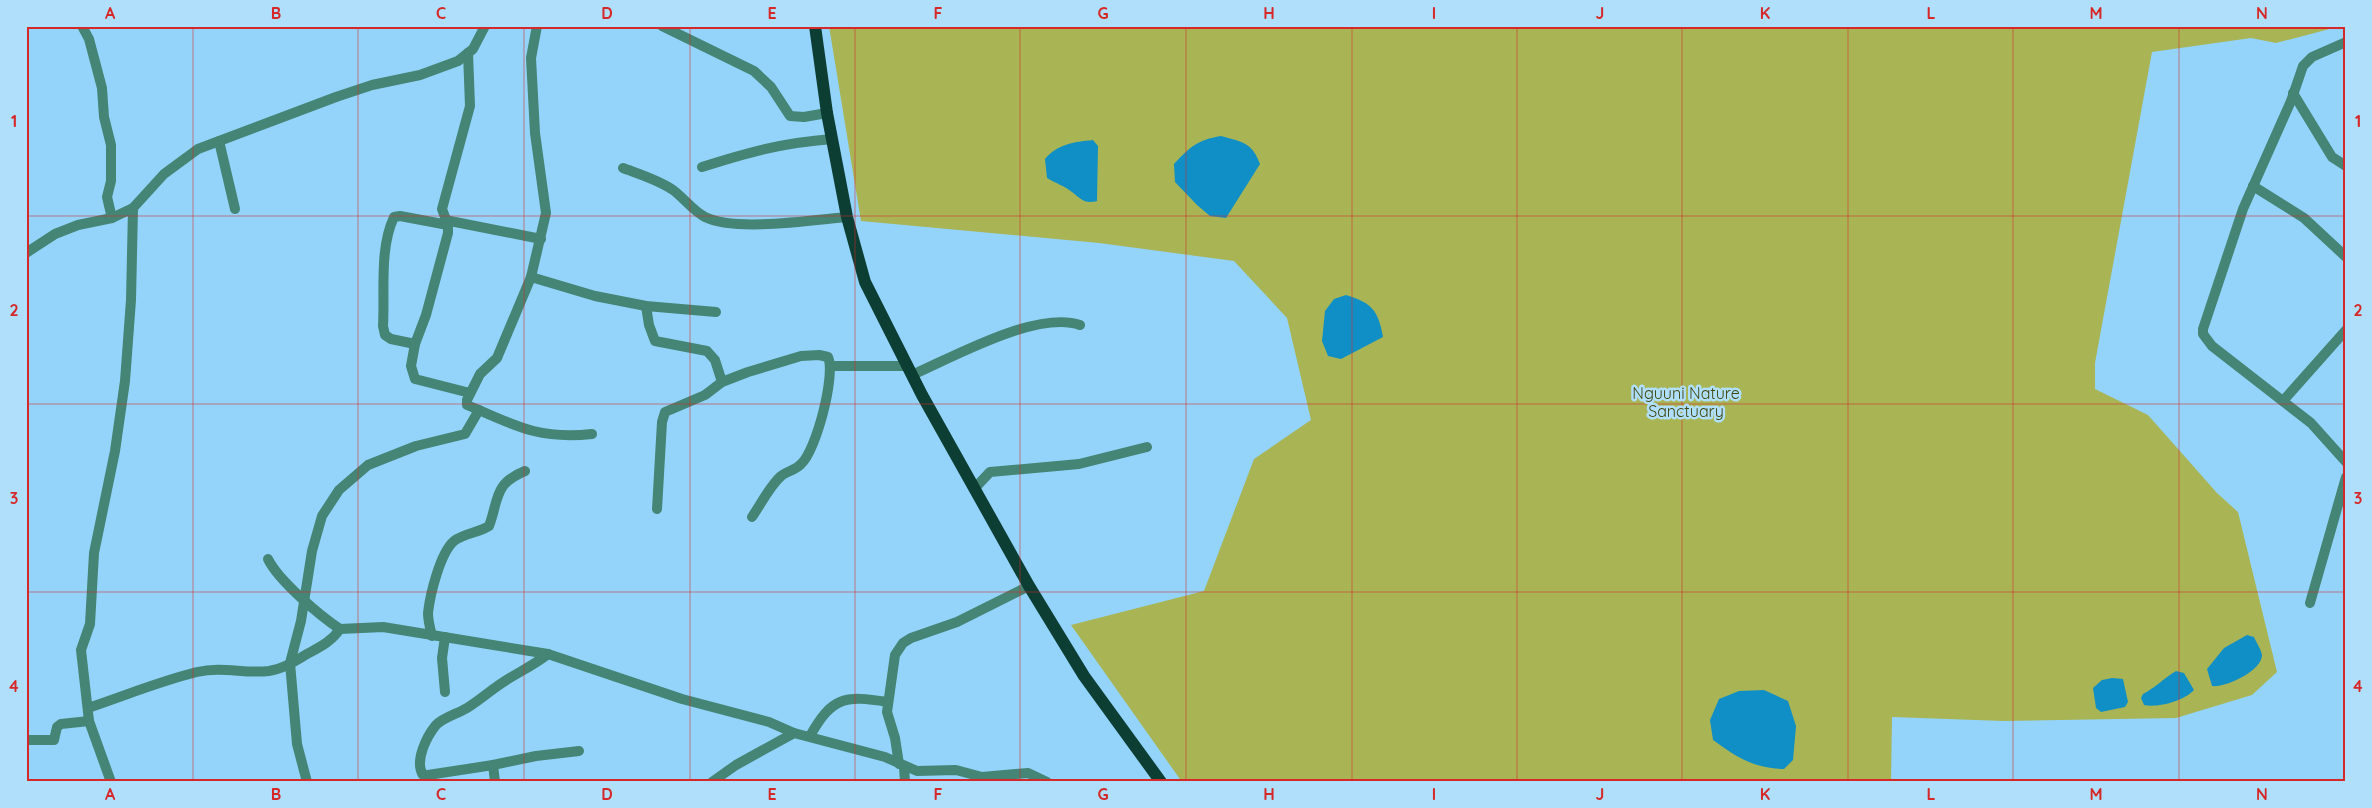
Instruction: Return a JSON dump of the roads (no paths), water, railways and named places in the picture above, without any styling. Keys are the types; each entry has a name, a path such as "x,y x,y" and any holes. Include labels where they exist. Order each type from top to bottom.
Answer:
{"main road":[{"path":"815,26 826,113 847,217 865,282 974,489 1029,586 1084,676 1158,781"}],"street":[{"path":"82,26 89,39 102,88 104,117 111,145 111,181 107,197 112,218"},
{"path":"26,253 55,234 70,228 112,218 133,208 164,174 198,149 336,97 372,85 420,75 458,61 473,49 486,26"},
{"path":"537,26 531,58 535,133 546,213 531,277 497,358 480,374 470,393 468,405 520,428 549,435 565,437 592,434"},
{"path":"662,26 754,71 772,87 790,116 804,117 826,113"},
{"path":"2346,42 2312,57 2303,66 2236,229 2203,334 2212,346 2236,367 2311,423 2346,462"},
{"path":"468,53 470,106 442,208 448,233 426,315 415,344 411,366 415,379 470,393"},
{"path":"2293,93 2332,157 2346,166"},
{"path":"220,140 235,209"},
{"path":"702,167 755,150 792,142 832,140"},
{"path":"624,168 669,187 694,210 713,220 740,223 847,217"},
{"path":"2253,186 2304,218 2346,257"},
{"path":"111,782 89,721 81,650 91,618 94,553 115,452 125,381 131,300 133,208"},
{"path":"415,344 385,335 383,326 385,266 389,229 394,217 400,216 446,222 540,239"},
{"path":"531,277 595,296 646,306 716,312"},
{"path":"646,306 649,325 655,340 706,351 715,360 722,382"},
{"path":"830,366 910,370 1035,324 1055,321 1080,325"},
{"path":"2283,401 2346,330"},
{"path":"657,509 662,417 666,412 704,395 722,382 802,356 824,355 828,358 830,366 824,414 807,456 801,465 782,475 752,517"},
{"path":"307,782 296,744 290,663 305,600 317,527 322,516 339,490 368,465 416,446 465,434 479,410"},
{"path":"974,489 990,472 1079,464 1146,448"},
{"path":"432,636 429,622 430,604 434,585 447,551 452,543 464,535 489,526 497,496 509,480 525,471"},
{"path":"2310,603 2346,477"},
{"path":"268,559 273,569 322,617 340,629 383,627 548,654 682,699 769,722 794,733 885,757 902,766 927,772 956,770 982,776 1028,774 1047,782"},
{"path":"904,782 895,738 889,723 888,702 895,656 903,643 957,622 1029,586"},
{"path":"88,708 177,677 203,671 228,668 252,672 270,670 290,663 326,645 340,629"},
{"path":"445,637 442,658 445,692"},
{"path":"548,654 533,666 506,680 468,707 437,724 425,744 420,758 420,770 423,775 428,775 578,750"},
{"path":"810,736 820,719 844,699 861,698 888,702"},
{"path":"26,740 54,740 57,727 61,724 89,721"},
{"path":"712,782 736,765 794,733"},
{"path":"493,765 495,782"}],"water":[{"path":"1221,136 1250,147 1260,164 1226,218 1210,216 1175,182 1174,164 1180,158 1200,142"},
{"path":"1093,140 1098,146 1097,201 1089,202 1047,178 1045,159 1055,150 1066,145"},
{"path":"1346,295 1362,301 1372,309 1379,320 1383,337 1341,359 1328,356 1322,341 1325,311 1334,299"},
{"path":"2247,635 2254,637 2262,655 2256,667 2234,681 2212,686 2207,669 2224,648"},
{"path":"2176,671 2184,673 2194,690 2190,694 2170,703 2144,705 2141,698 2143,694"},
{"path":"2112,678 2123,679 2128,702 2125,707 2101,712 2096,708 2093,688 2102,680"},
{"path":"1764,690 1788,701 1796,726 1793,760 1784,769 1763,767 1746,761 1713,740 1710,720 1719,699 1739,691"}],"park label":[{"name":"Nguuni Nature Sanctuary","path":"1686,402"}]}
